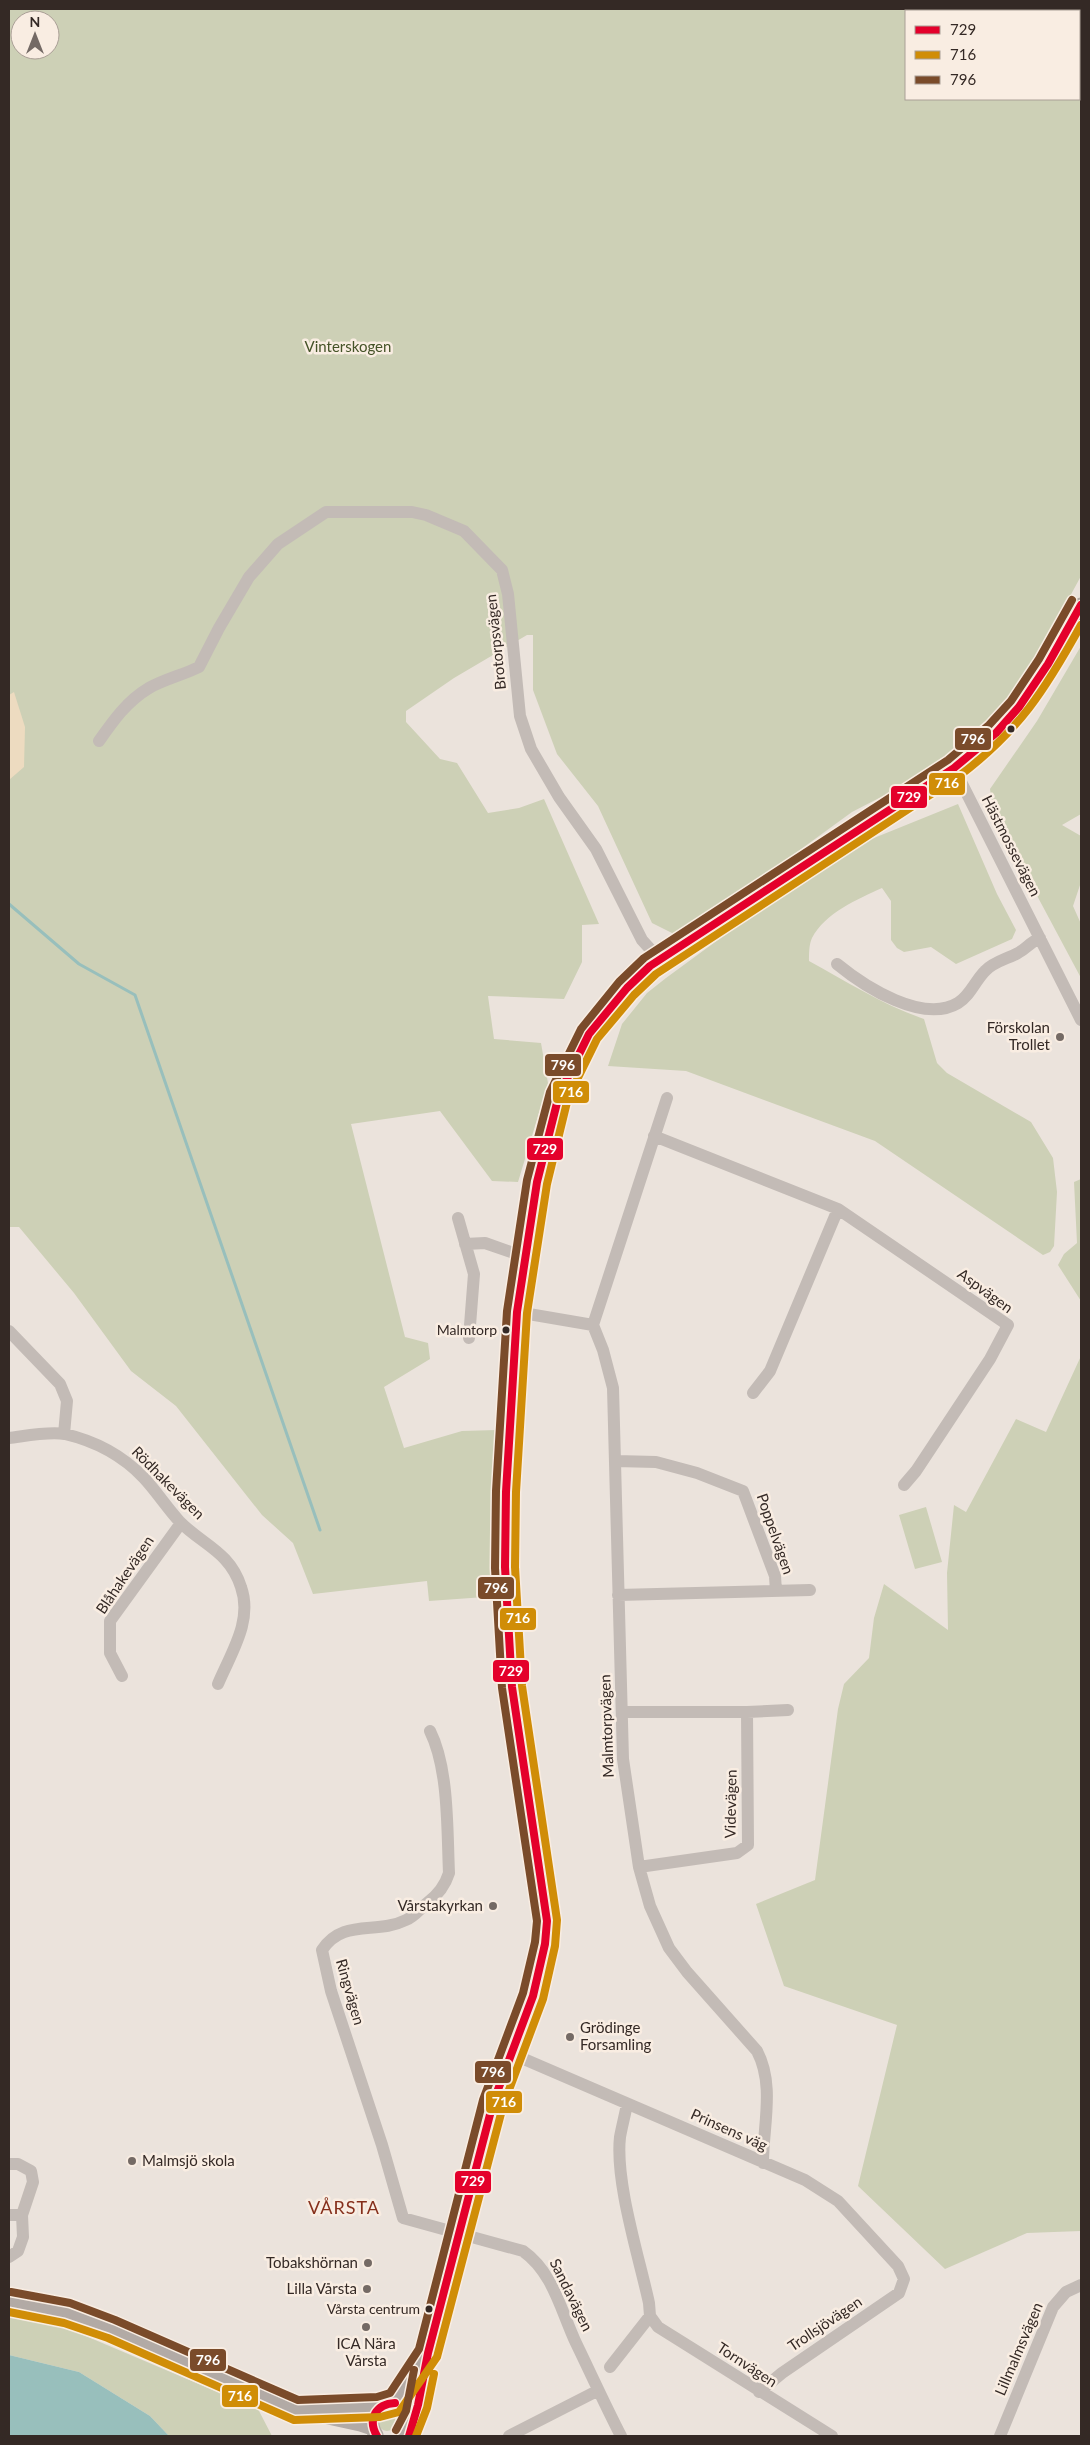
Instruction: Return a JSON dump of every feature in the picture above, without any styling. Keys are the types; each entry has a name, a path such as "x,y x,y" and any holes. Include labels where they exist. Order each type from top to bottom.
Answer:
{"main road":[{"path":"408,2432 418,2405 428,2353 493,2103 510,2053 533,1996 545,1944 547,1921 512,1687 507,1616 506,1492 517,1312 524,1257 551,1120 568,1073 589,1034 638,977 718,920 954,768 987,742 1010,718 1055,652 1081,605"},
{"path":"9,2302 67,2313 112,2329 296,2410 360,2424 375,2432"},
{"path":"395,2403 428,2353"},
{"path":"296,2410 329,2407 379,2407 395,2403 405,2408 409,2414 408,2432"},
{"path":"375,2432 373,2415 379,2407"}],"street":[{"name":"Brotorpsvägen","path":"99,741 126,705 135,698 150,688 199,668 219,628 249,577 278,544 326,512 367,510 412,512 426,515 464,531 502,570 508,594 520,716 531,748 559,797 596,849 642,940 661,960"},
{"name":"Hästmossevägen","path":"954,768 1081,1020"},
{"path":"837,964 861,981 906,1004 927,1011 943,1010 964,999 987,969 1020,953 1029,943 1040,938"},
{"path":"517,1312 593,1325 667,1098"},
{"name":"Aspvägen","path":"654,1136 838,1209 1008,1325 990,1359 916,1471 904,1485"},
{"path":"753,1393 770,1371 838,1209"},
{"path":"458,1218 474,1274 469,1338"},
{"path":"465,1244 485,1243 524,1257"},
{"name":"Malmtorpvägen","path":"593,1325 603,1350 612,1388 616,1461 623,1759 639,1867 650,1906 669,1948 757,2051 764,2065 768,2084 763,2164"},
{"path":"9,1331 60,1384 67,1401 64,1434"},
{"name":"Rödhakevägen","path":"9,1438 64,1434 98,1445 126,1460 145,1478 181,1523 227,1559 242,1587 245,1612 240,1636 218,1684"},
{"name":"Poppelvägen","path":"616,1461 656,1462 697,1473 743,1491 775,1576 776,1592 618,1594"},
{"name":"Blåhakevägen","path":"122,1676 110,1653 110,1621 181,1523"},
{"path":"776,1592 810,1590"},
{"path":"623,1712 788,1710"},
{"name":"Videvägen","path":"639,1867 737,1853 748,1845 746,1712"},
{"name":"Ringvägen","path":"430,1731 437,1746 442,1768 449,1873 446,1882 435,1897 406,1920 341,1933 330,1939 322,1950 331,1991 385,2153 404,2218 459,2233"},
{"name":"Prinsens väg","path":"510,2053 763,2164 805,2180 838,2200 898,2266 904,2279"},
{"path":"610,2367 650,2316 650,2303 624,2194 621,2167 620,2138 627,2104"},
{"path":"9,2164 18,2164 31,2171 33,2182 22,2215 23,2237 18,2251 9,2257"},
{"path":"9,2215 22,2215"},
{"name":"Sandavägen","path":"459,2233 522,2251 536,2260 562,2307 575,2341 593,2376 597,2391 621,2436"},
{"name":"Trollsjövägen","path":"759,2392 782,2373 899,2293 904,2279"},
{"name":"Lillmalmsvägen","path":"1000,2436 1053,2307 1066,2292 1081,2285"},
{"name":"Tornvägen","path":"650,2316 658,2327 832,2436"},
{"path":"509,2436 597,2391"}],"green space":[{"name":"Vinterskogen","path":"9,9 1081,9 1081,576 1043,646 1002,710 971,740 914,780 852,812 786,860 674,934 652,923 598,806 557,754 533,690 533,635 527,635 454,678 406,711 406,722 440,759 457,763 488,813 519,808 544,799 599,924 582,925 582,962 564,999 488,996 494,1039 541,1043 548,1083 518,1182 492,1181 440,1111 351,1124 405,1337 428,1343 430,1359 384,1387 404,1448 462,1431 497,1430 499,1596 429,1601 427,1581 313,1594 293,1543 262,1515 176,1406 131,1371 74,1293 19,1227 9,1227"},
{"path":"1081,646 1081,814 1062,825 1081,836 1081,882 1073,906 1081,924 1081,978 994,815 990,789 1037,721"},
{"path":"958,804 997,894 1016,930 1012,939 956,964 931,947 904,952 897,948 891,940 891,901 882,888 843,908 825,921 811,940 809,961 879,1000 924,1019 937,1063 947,1073 1031,1122 1053,1158 1057,1192 1054,1246 1050,1252 1043,1255 875,1141 686,1071 608,1066 622,1024 647,993 666,978 752,915 869,840"},
{"path":"1081,1179 1081,1301 1058,1265 1064,1254 1077,1243 1074,1182"},
{"path":"1081,1356 1081,2231 1027,2233 945,2269 858,2186 897,2025 784,1986 756,1904 815,1880 838,1709 844,1684 869,1658 874,1618 884,1584 948,1630 947,1573 954,1505 966,1512 1016,1419 1046,1432"},
{"path":"926,1507 942,1562 915,1569 899,1515"},
{"path":"9,2314 41,2317 258,2409 272,2436 169,2436 150,2416 79,2372 9,2355"},
{"path":"387,2413 393,2416 396,2422 393,2428 387,2431 381,2428 378,2422 381,2416"}],"sand":[{"path":"14,692 25,727 24,767 9,780 9,695"}],"water":[{"path":"9,2355 79,2372 150,2416 169,2436 9,2436"}],"waterway":[{"path":"9,904 79,964 135,995 320,1530"}],"transit line":[{"name":"796","path":"11,2292 70,2303 115,2320 298,2400 377,2397 390,2393 419,2349 483,2100 523,1993 535,1942 537,1921 502,1688 495,1568 496,1491 507,1311 527,1180 550,1092 581,1029 619,982 644,958 948,760 989,725 1011,701 1039,659 1072,600"},
{"name":"729","path":"409,2436 418,2405 428,2353 493,2103 533,1996 545,1944 547,1921 512,1687 505,1567 506,1492 517,1312 537,1182 559,1095 589,1034 627,988 650,966 954,768 996,733 1019,707 1048,664 1081,605"},
{"name":"716","path":"9,2312 64,2323 108,2338 294,2420 380,2417 399,2412 437,2357 503,2106 543,1999 555,1946 557,1920 522,1686 515,1567 516,1492 527,1313 547,1184 568,1098 597,1039 634,995 656,974 959,776 980,759 998,743 1029,708 1055,670 1081,625"},
{"name":"796","path":"396,2430 406,2411 414,2370"},
{"name":"716","path":"416,2436 427,2408 434,2374"},
{"name":"729","path":"377,2436 373,2424 375,2414 383,2406 395,2403"}],"place":[{"name":"Förskolan Trollet","path":"1060,1037"},
{"name":"Malmtorp","path":"506,1330"},
{"name":"Vårstakyrkan","path":"493,1906"},
{"name":"Grödinge Forsamling","path":"570,2037"},
{"name":"Malmsjö skola","path":"132,2161"},
{"name":"Tobakshörnan","path":"368,2263"},
{"name":"Lilla Vårsta","path":"367,2289"},
{"name":"Vårsta centrum","path":"429,2309"},
{"name":"ICA Nära Vårsta","path":"366,2327"}],"district":[{"name":"VÅRSTA","path":"344,2208"}]}
